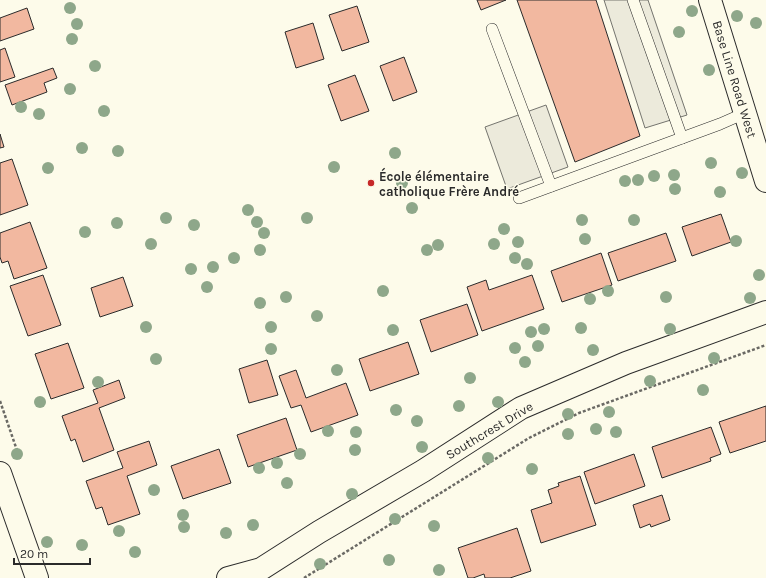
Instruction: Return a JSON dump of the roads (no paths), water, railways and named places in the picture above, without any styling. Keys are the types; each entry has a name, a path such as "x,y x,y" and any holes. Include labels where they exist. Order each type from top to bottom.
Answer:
{"street":[{"name":"Base Line Road West","path":"710,0 766,181"},
{"name":"Southcrest Drive","path":"228,578 261,569 319,532 423,471 521,408 626,363 766,312"},
{"path":"0,473 37,578"}],"lane":[{"path":"633,0 682,138"},
{"path":"492,28 551,186"},
{"path":"519,198 720,124 745,112"}],"place":[{"name":"École élémentaire catholique Frère André","path":"371,183"}]}
